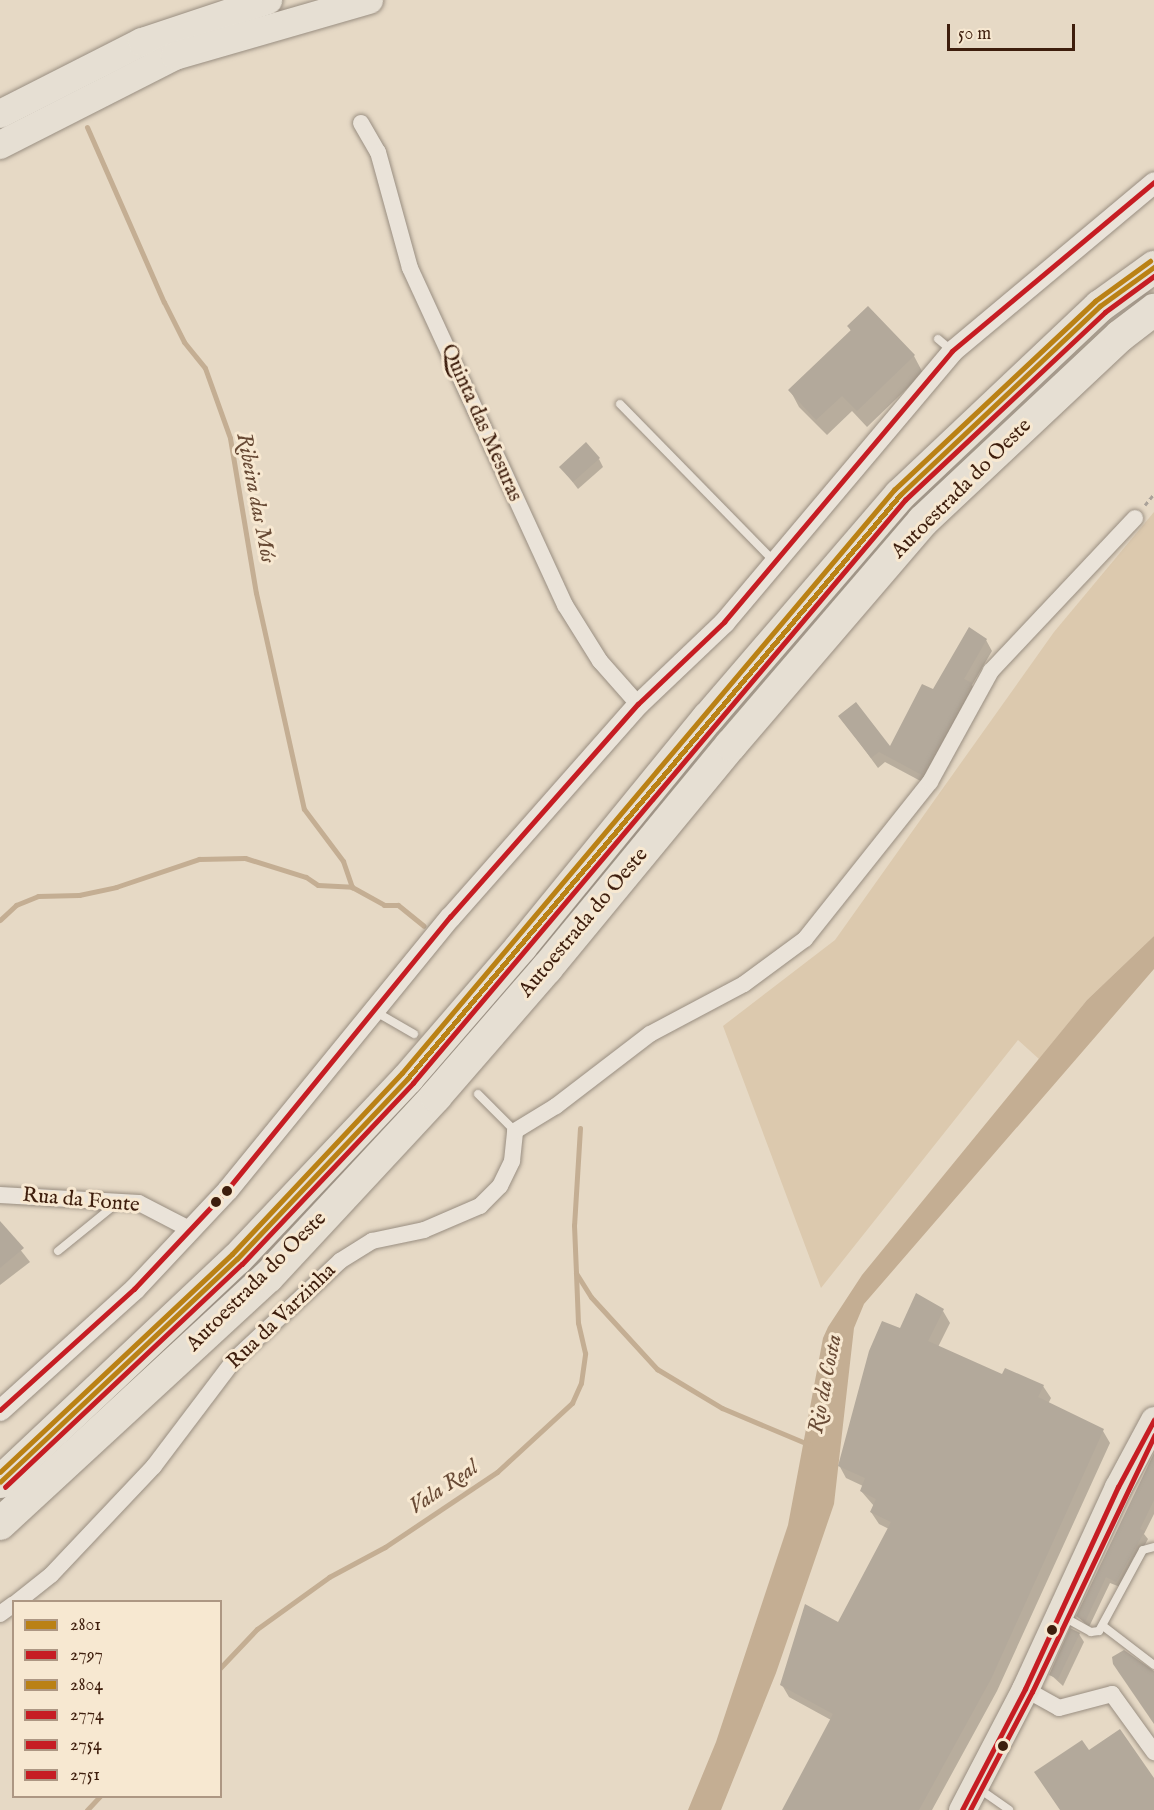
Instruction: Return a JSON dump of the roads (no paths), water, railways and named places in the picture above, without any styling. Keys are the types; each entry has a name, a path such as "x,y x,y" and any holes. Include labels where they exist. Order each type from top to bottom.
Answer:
{"highway":[{"path":"0,114 142,42 268,0"},
{"path":"0,145 175,57 369,0"},
{"name":"Autoestrada do Oeste","path":"0,1482 237,1259 408,1078 521,947 708,718 900,495 1100,306 1154,267"},
{"name":"Autoestrada do Oeste","path":"0,1524 268,1277 436,1096 540,977 731,745 923,521 1120,336 1154,310"}],"main road":[{"path":"962,1810 1025,1689 1118,1487 1154,1420"}],"street":[{"name":"Quinta das Mesuras","path":"362,123 378,152 410,268 555,585 600,661 638,704"},
{"path":"0,1410 75,1346 191,1230 376,1011 450,917 638,704 695,654 775,562 945,345 1154,182"},
{"path":"515,1131 556,1106 641,1040 735,989 805,939 930,782 991,671 1135,518"},
{"name":"Rua da Varzinha","path":"19,1600 51,1575 147,1474 235,1359 340,1261 372,1241 424,1230 480,1206 500,1186 512,1161 515,1131"},
{"name":"Rua da Fonte","path":"0,1195 119,1200 156,1209 191,1230"},
{"path":"1025,1689 1059,1708 1112,1694 1154,1752"}],"lane":[{"path":"620,404 775,562"},
{"path":"376,1011 414,1034"},
{"path":"478,1094 515,1131"},
{"path":"58,1251 119,1200"},
{"path":"1059,1615 1091,1632 1103,1626 1143,1550 1154,1547"},
{"path":"1103,1626 1154,1665"},
{"path":"975,1786 1009,1810"}],"water":[{"name":"Rio da Costa","path":"1154,936 1154,969 864,1304 854,1328 834,1504 776,1673 721,1810 688,1810 716,1742 788,1525 823,1338 828,1327 862,1275 1087,1000"}],"waterway":[{"name":"Ribeira das Mós","path":"87,127 164,302 184,342 205,368 230,438 256,593 304,809 343,861 352,887"},
{"path":"0,920 16,905 38,896 79,895 116,887 199,859 245,858 306,877 318,885 352,887 384,905 398,905 424,926"},
{"name":"Rio da Costa","path":"580,1128 574,1225 576,1273 591,1297 657,1369 722,1408 810,1445"},
{"name":"Vala Real","path":"222,1666 257,1629 329,1577 385,1547 497,1472 572,1403 581,1383 585,1353 578,1323 576,1273"},
{"name":"Vala Real","path":"87,1810 98,1798"}]}
